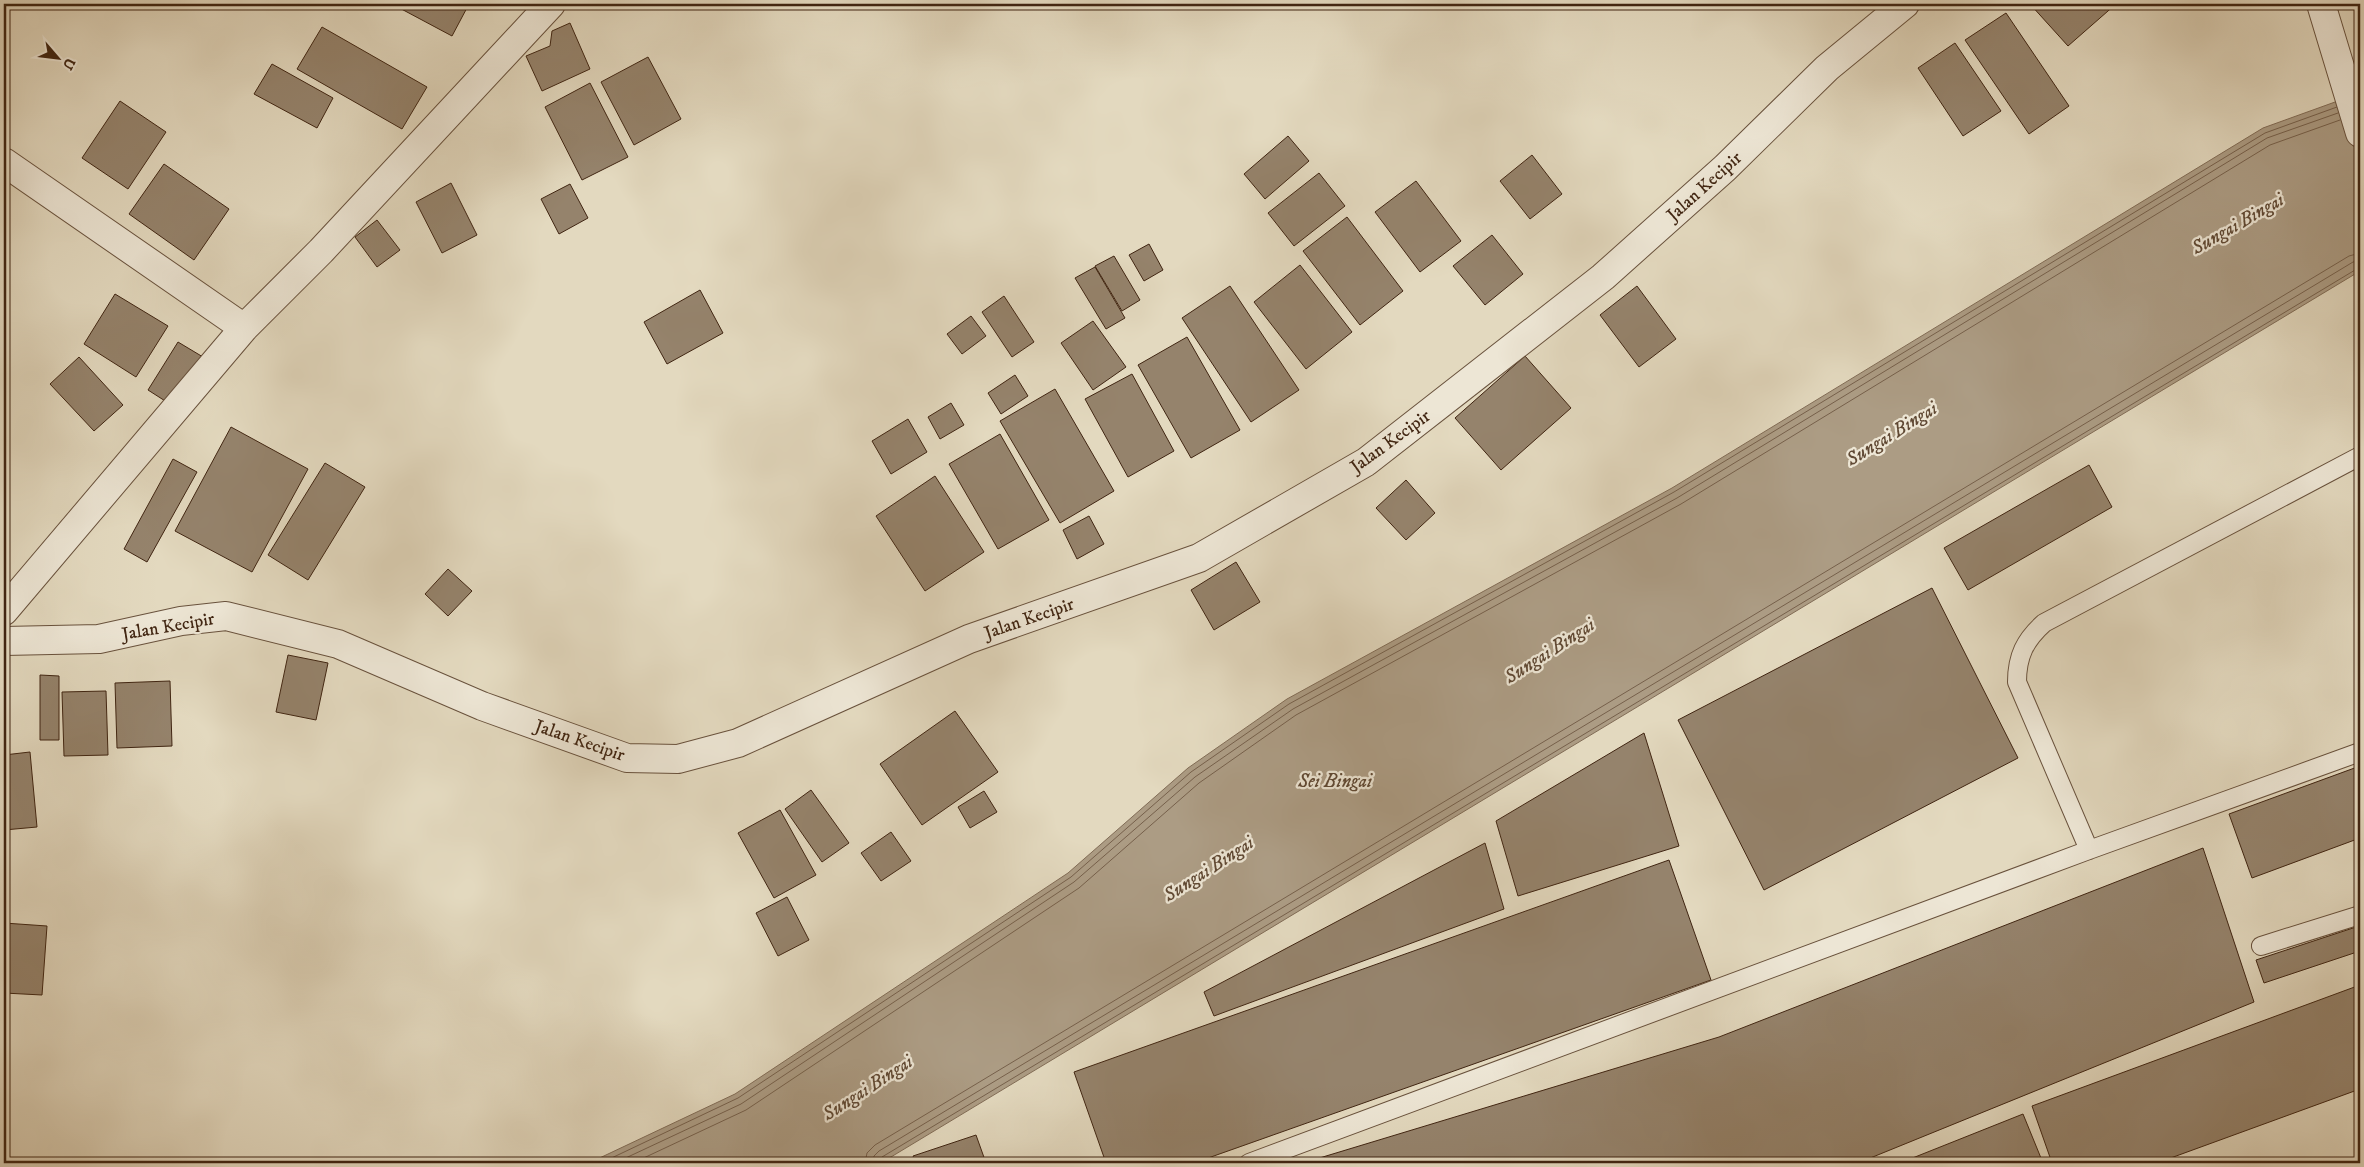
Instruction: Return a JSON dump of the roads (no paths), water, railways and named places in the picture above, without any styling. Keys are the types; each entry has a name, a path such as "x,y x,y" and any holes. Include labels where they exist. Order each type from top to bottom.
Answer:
{"street":[{"path":"4,611 244,328 321,251 551,4"},
{"name":"Jalan Kecipir","path":"4,640 99,639 181,621 226,616 338,644 482,706 627,758 678,759 738,743 969,639 1199,558 1366,462 1603,277 1725,168 1827,68 1905,4"},
{"path":"2323,12 2360,133"},
{"path":"4,162 244,328"}],"lane":[{"path":"2089,850 2017,682 2017,665 2021,650 2031,635 2044,623 2360,456"},
{"path":"1249,1163 2089,850 2360,752"},
{"path":"2261,946 2360,916"}],"water":[{"name":"Sei Bingai","path":"2360,93 2360,271 881,1163 589,1163 735,1094 1068,873 1188,768 1287,699 1672,488 2263,128"}],"water label":[{"name":"Sungai Bingai","path":"2237,223"},
{"name":"Sungai Bingai","path":"1891,433"},
{"name":"Sungai Bingai","path":"1549,650"},
{"name":"Sungai Bingai","path":"1208,868"},
{"name":"Sungai Bingai","path":"867,1087"}]}
